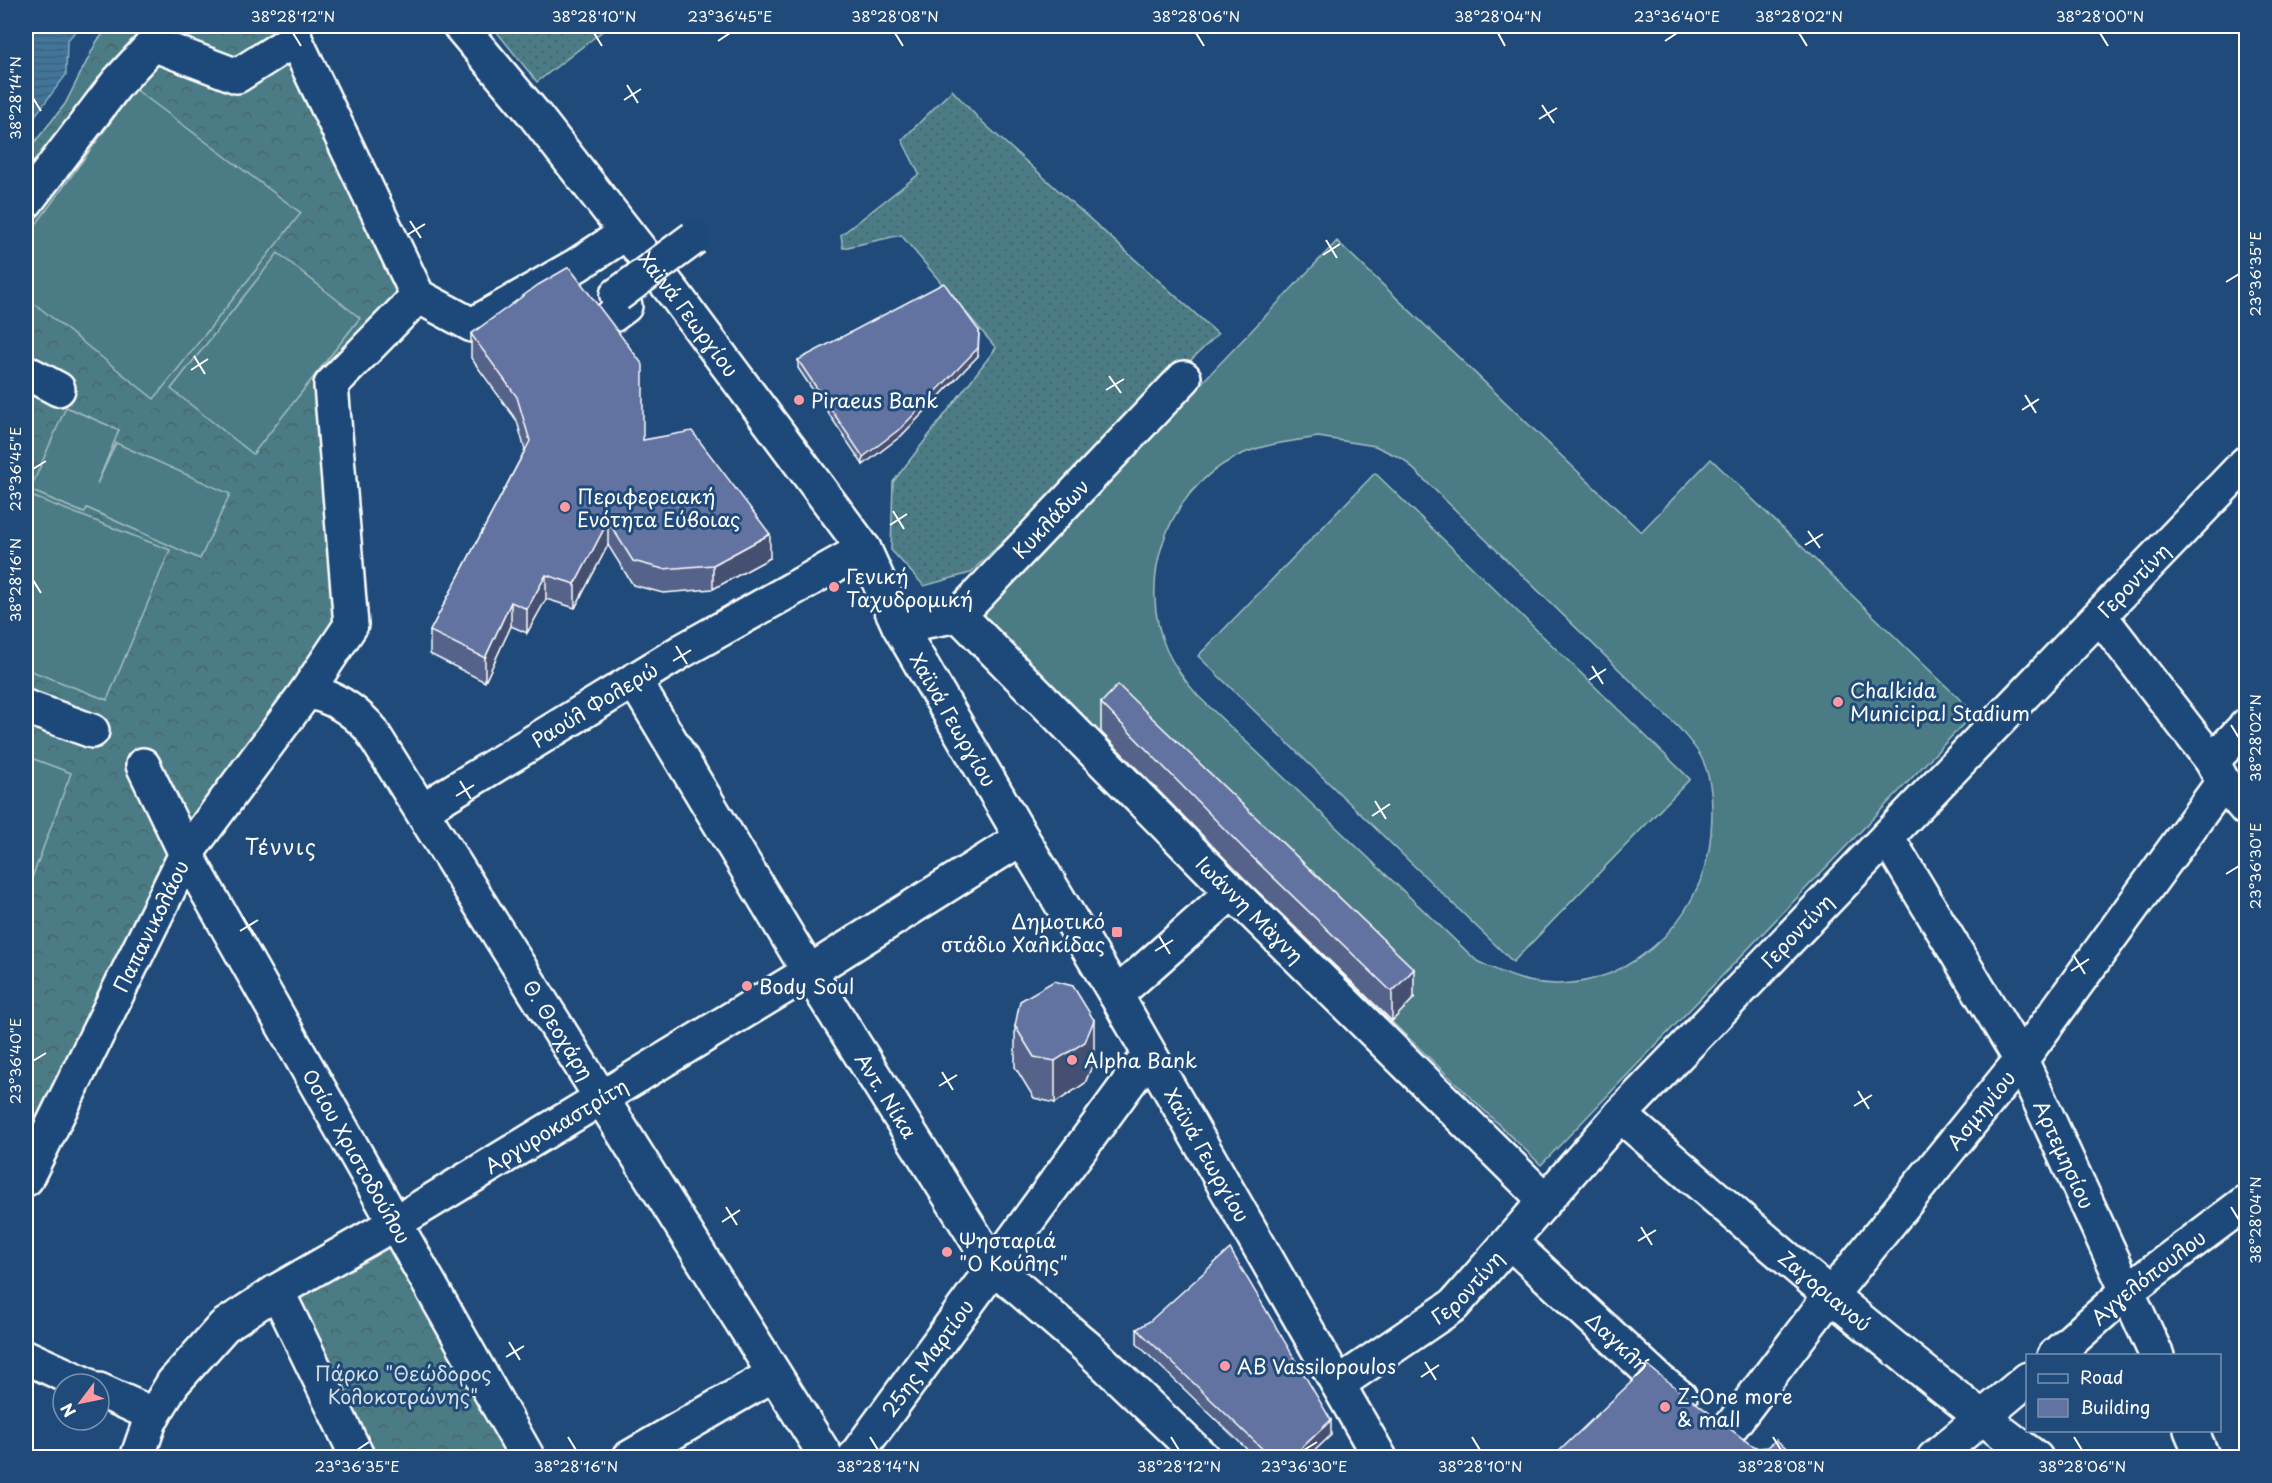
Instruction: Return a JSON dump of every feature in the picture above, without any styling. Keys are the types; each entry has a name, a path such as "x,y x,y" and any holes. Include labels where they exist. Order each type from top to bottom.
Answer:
{"street":[{"name":"Χαϊνά Γεωργίου","path":"460,26 533,113 689,313 864,549 899,626 1116,995 1338,1384 1375,1455"},
{"path":"26,202 155,35 237,76 294,32 418,296 472,325 577,265 626,233"},
{"path":"613,315 625,306 617,295 694,238"},
{"name":"Παπανικολάου","path":"26,1179 186,854 307,691 351,625 331,385 418,296"},
{"path":"26,372 58,389"},
{"name":"Κυκλάδων","path":"959,615 1184,378"},
{"name":"Γεροντίνη","path":"1338,1384 1454,1305 1620,1115 2247,463"},
{"name":"Ραούλ Φολερώ","path":"422,810 634,680 864,549"},
{"path":"899,626 959,615"},
{"name":"Ιωάννη Μὰγνη","path":"959,615 1232,892 1545,1200"},
{"path":"2100,616 2247,809"},
{"name":"Αντ. Νίκα","path":"634,680 809,972 994,1267 1088,1348 1203,1458"},
{"name":"Θ. Θεοχάρη","path":"307,691 336,700 360,717 369,727 827,1458"},
{"path":"26,707 92,731"},
{"name":"Ασμηνίου","path":"1740,1442 1830,1296 2021,1060 2247,726"},
{"name":"Οσίου Χριστοδούλου","path":"144,765 186,854 528,1458"},
{"name":"Αρτεμησίου","path":"1887,837 2021,1060 2156,1354"},
{"name":"Αργυροκαστρίτη","path":"137,1458 154,1415 174,1383 224,1326 277,1291 602,1099 1022,838"},
{"path":"1116,995 1232,892"},
{"name":"25ης Μαρτίου","path":"854,1458 1149,1055"},
{"name":"Ζαγοριανού","path":"1620,1115 1830,1296 1983,1419 2036,1458"},
{"name":"Αγγελόπουλου","path":"2056,1354 2127,1291 2247,1202"},
{"name":"Δαγκλή","path":"1510,1242 1661,1382 1740,1442"},
{"path":"277,1291 358,1458"},
{"path":"26,1357 59,1372"},
{"path":"629,1458 774,1374"},
{"path":"1935,1458 2026,1381"},
{"path":"111,1395 154,1415"},
{"path":"2191,1432 2203,1458"}],"green space":[{"path":"110,26 283,26 410,296 327,383 342,624 26,1160 26,153 65,104 97,41"},
{"path":"492,26 609,26 537,82"},
{"path":"135,89 301,213 154,399 26,297 26,238"},
{"path":"952,90 980,120 1218,334 970,573 924,586 891,550 893,482 996,348 901,235 843,248 841,235 919,174 902,140"},
{"name":"Chalkida Municipal Stadium","path":"1337,241 1641,532 1711,459 1974,713 1541,1165 974,621","holes":["1318,437 1375,446 1403,459 1679,728 1699,753 1708,775 1712,804 1711,833 1705,866 1693,897 1675,924 1652,948 1625,966 1595,979 1562,984 1528,981 1477,961 1198,696 1167,651 1158,624 1155,596 1157,568 1163,541 1190,493 1210,473 1244,453 1286,442","1118,714 1392,1020 1097,737"]},
{"path":"278,253 360,318 253,454 171,389"},
{"path":"66,407 119,430 97,484 116,443 230,494 200,559 87,508 84,513 30,490"},
{"path":"1375,473 1690,779 1513,962 1198,656"},
{"path":"26,494 170,550 107,700 26,669"},
{"path":"26,756 71,773 26,894"},
{"name":"Πάρκο \"Θεώδορος Κολοκοτρώνης\"","path":"395,1223 528,1457 358,1457 277,1291"}],"water":[{"path":"26,26 80,26 67,41 66,75 26,124"}],"building":[{"name":"Περιφερειακή Ενότητα Εύβοιας","path":"569,267 643,365 643,440 692,431 770,534 713,565 663,569 633,561 608,521 575,584 546,575 527,609 511,602 485,658 430,631 530,441 517,397 471,334 538,285"},
{"path":"944,283 979,331 978,348 901,428 863,457 798,360"},
{"path":"1118,685 1414,969 1392,992 1245,850 1101,703"},
{"path":"1054,981 1073,986 1094,1020 1085,1042 1055,1061 1034,1057 1015,1026 1020,1001"},
{"name":"AB Vassilopoulos","path":"1230,1249 1331,1420 1291,1458 1272,1458 1137,1329 1150,1321"},
{"name":"Z-One more & mall","path":"1648,1366 1750,1444 1758,1448 1768,1447 1776,1440 1800,1458 1552,1458"}],"place":[{"name":"Piraeus Bank","path":"799,400"},
{"name":"Περιφερειακή Ενότητα Εύβοιας","path":"565,507"},
{"name":"Γενική Ταχυδρομική","path":"834,587"},
{"name":"Chalkida Municipal Stadium","path":"1838,702"},
{"name":"Δημοτικό στάδιο Χαλκίδας","path":"1117,932"},
{"name":"Body Soul","path":"747,986"},
{"name":"Alpha Bank","path":"1072,1060"},
{"name":"Ψησταριά \"Ο Κούλης\"","path":"947,1252"},
{"name":"AB Vassilopoulos","path":"1225,1366"},
{"name":"Z-One more & mall","path":"1665,1407"}],"district":[{"name":"Τέννις","path":"281,846"}]}
